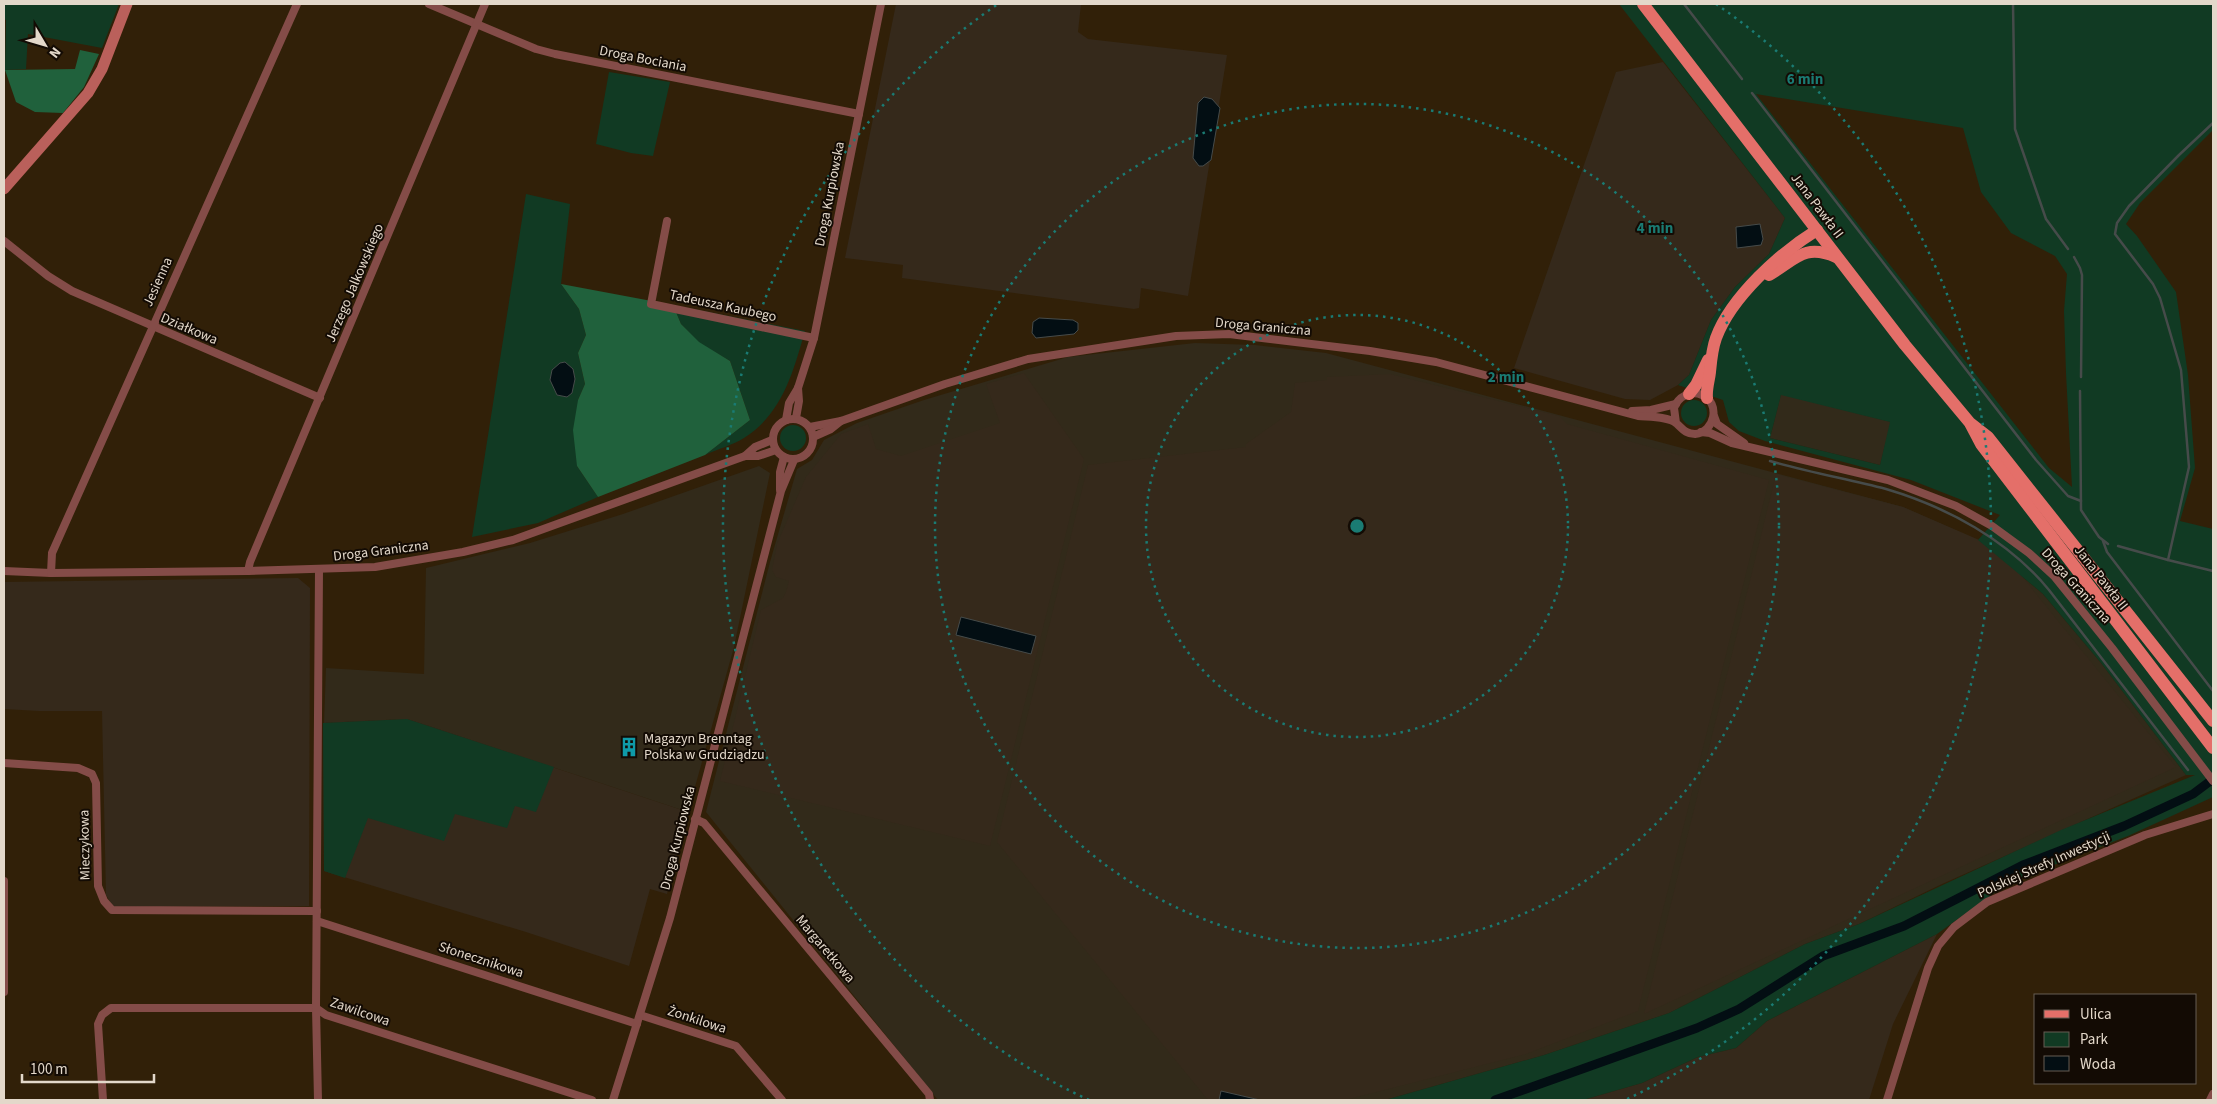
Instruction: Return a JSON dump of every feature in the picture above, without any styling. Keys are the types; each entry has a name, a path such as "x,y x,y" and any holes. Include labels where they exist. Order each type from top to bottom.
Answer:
{"main road":[{"name":"Jana Pawła II","path":"1643,4 1837,257 1970,423 1981,444 2213,748"},
{"path":"1689,394 1696,385 1726,318 1742,295 1778,259 1817,230"},
{"path":"1754,284 1806,252 1816,250 1837,257"},
{"path":"1707,398 1706,388 1712,351"},
{"name":"Jana Pawła II","path":"1970,423 1988,437 2213,721"}],"street":[{"path":"4,189 88,93 102,69 127,4"},
{"name":"Jesienna","path":"51,573 52,553 297,4"},
{"name":"Droga Bociania","path":"429,4 536,49 555,54 859,114"},
{"name":"Jerzego Jalkowskiego","path":"248,572 250,562 485,4"},
{"name":"Droga Kurpiowska","path":"786,420 789,403 798,388 814,338 881,4"},
{"name":"Tadeusza Kaubego","path":"668,221 651,304 814,338"},
{"name":"Działkowa","path":"4,241 60,284 152,326 320,398"},
{"name":"Droga Graniczna","path":"810,427 841,421 958,380 1028,359 1176,336 1229,334 1300,341 1403,356 1457,368 1638,416 1668,420 1676,423"},
{"name":"Droga Kurpiowska","path":"796,418 799,401 798,388"},
{"path":"1695,393 1707,398 1713,407 1714,416 1712,423 1702,432 1690,434 1684,432 1676,423 1673,413 1676,404 1689,394 1695,393"},
{"name":"Droga Graniczna","path":"1628,412 1652,410 1676,404"},
{"name":"Droga Graniczna","path":"1714,416 1717,424 1725,431 1750,446"},
{"path":"796,418 804,421 810,427 814,437 811,450 794,460 784,457 776,450 772,440 776,427 786,420 796,418"},
{"name":"Droga Graniczna","path":"814,437 831,429 841,421"},
{"name":"Droga Graniczna","path":"1702,432 1750,446 1888,480 1956,506 1992,526 2030,553 2054,576 2112,648 2213,781"},
{"name":"Droga Graniczna","path":"745,456 755,447 772,440"},
{"name":"Droga Graniczna","path":"4,571 51,573 248,572 375,567 463,552 513,540 745,456 758,456 776,450"},
{"name":"Droga Kurpiowska","path":"780,492 779,475 784,457"},
{"name":"Droga Kurpiowska","path":"613,1100 670,918 780,492 794,460"},
{"path":"318,1100 316,1008 319,570"},
{"name":"Mieczykowa","path":"7,763 78,768 92,774 96,783 98,886 104,901 112,910 317,911"},
{"name":"Polskiej Strefy Inwestycji","path":"1887,1100 1928,968 1938,946 1970,913 1987,902 2127,842 2213,814"},
{"name":"Margaretkowa","path":"695,820 704,823 929,1094 930,1100"},
{"path":"4,881 4,992"},
{"name":"Słonecznikowa","path":"317,921 637,1024"},
{"name":"Zawilcowa","path":"103,1100 98,1024 102,1015 111,1008 316,1008 326,1015 592,1100"},
{"name":"Żonkilowa","path":"640,1015 736,1046 777,1098"},
{"path":"2210,1100 2213,1094"}],"shaded area":[{"path":"896,4 1081,4 1078,32 1088,39 1227,55 1188,296 1141,288 1139,308 1134,309 902,278 903,265 845,258"},
{"path":"1663,62 1785,218 1769,254 1735,287 1711,320 1689,375 1678,385 1650,400 1625,399 1514,368 1616,72"},
{"path":"1195,343 1255,345 1326,353 1903,507 1978,540 2043,594 2101,663 2186,775 1942,884 1859,924 1805,944 1669,1013 1544,1055 1385,1100 938,1100 706,812 770,562 797,469 812,460 824,440 857,423 924,400 1068,357"},
{"path":"1024,373 1084,459 990,846 720,781 761,610 783,598 786,592 789,581 776,577 772,570 777,544 806,477 841,434 868,424 876,449 901,456 1000,423 986,384"},
{"path":"1390,374 1559,416 1567,424 1769,480 1638,1011 1526,1054 1345,1100 1208,1100 997,842 1088,465 1246,447 1246,444 1291,412 1295,383 1327,380 1327,377"},
{"path":"1781,394 1891,422 1880,465 1770,438"},
{"path":"759,466 770,473 734,647 688,812 407,719 324,723 326,668 424,674 426,568 530,543 623,514"},
{"path":"1776,474 1903,507 2000,549 2176,767 1644,1014"},
{"path":"298,578 310,588 309,906 113,907 106,895 102,711 4,709 4,582"},
{"path":"407,719 688,812 667,894 650,889 629,966 526,932 324,871 323,723"},
{"path":"1937,934 1893,1024 1869,1100 1583,1100 1642,1083 1698,1057 1736,1048 1767,1021"}],"green space":[{"path":"4,4 119,4 102,48 28,34 26,69 5,70 6,20 4,19"},
{"path":"1619,4 2213,4 2213,130 2140,203 2126,224 2137,236 2176,292 2188,375 2195,468 2180,521 2213,529 2213,797 2128,836 2008,883 1937,934 1767,1021 1736,1048 1698,1057 1642,1083 1583,1100 1385,1100 1544,1055 1669,1013 1805,944 1859,924 2061,830 2195,775 2186,775 2101,663 2043,594 1978,540 2000,515 1911,480 1765,441 1739,431 1729,422 1723,400 1678,385 1689,375 1711,320 1735,287 1769,254 1785,218","holes":["1756,94 1963,128 1981,192 2011,233 2055,256 2067,274 2064,311 2072,487 2049,468","1781,395 1890,422 1880,465 1770,438"]},
{"path":"80,50 99,54 84,87 63,113 35,112 16,102 5,70 75,69"},
{"path":"609,72 670,82 653,156 631,153 596,144"},
{"path":"526,194 570,204 561,284 579,309 586,335 578,353 585,384 578,400 577,466 598,497 538,523 472,537"},
{"path":"561,284 673,305 681,324 699,342 730,361 750,420 705,455 598,497 577,466 573,430 578,400 585,384 578,353 586,335 579,309"},
{"path":"673,305 805,331 785,391 768,416 744,438 705,455 750,420 730,361 699,343 681,324"},
{"path":"1694,400 1703,404 1707,413 1703,422 1694,426 1685,422 1681,413 1685,404"},
{"path":"793,425 802,429 806,438 802,447 793,451 784,447 780,438 784,429"},
{"path":"407,719 554,767 536,812 515,806 507,828 455,814 444,841 368,818 345,878 324,871 323,723"}],"water":[{"path":"1204,97 1212,99 1220,108 1211,160 1203,166 1199,166 1193,158 1198,103"},
{"path":"1760,224 1763,239 1761,245 1737,248 1736,227"},
{"path":"1039,318 1073,320 1078,323 1078,330 1074,334 1036,338 1032,333 1033,322"},
{"path":"565,362 573,369 575,379 572,393 567,397 557,395 550,380 552,370 560,363"},
{"path":"961,617 1036,636 1031,654 956,635"},
{"path":"1221,1091 1260,1100 1219,1100"}],"waterway":[{"path":"1684,4 1742,79"},
{"path":"2013,4 2015,129 2046,219 2068,249"},
{"path":"1752,93 2036,460 2068,496 2081,501"},
{"path":"2213,123 2129,206 2117,223 2115,234 2153,284 2160,298 2181,370 2189,467 2168,560 2213,571"},
{"path":"2074,257 2082,275 2081,377"},
{"path":"2080,391 2081,510 2099,537 2108,544"},
{"path":"1770,461 1909,496 1954,516 1995,541 2033,572 2049,590 2188,770"},
{"path":"2103,541 2107,552 2213,691"},
{"path":"2118,546 2168,560"},
{"path":"1495,1100 1697,1028 1739,1009 1823,956 1904,926 2023,865 2124,826 2193,794 2213,779"}],"place":[{"name":"Magazyn Brenntag Polska w Grudziądzu","path":"629,747"}]}
